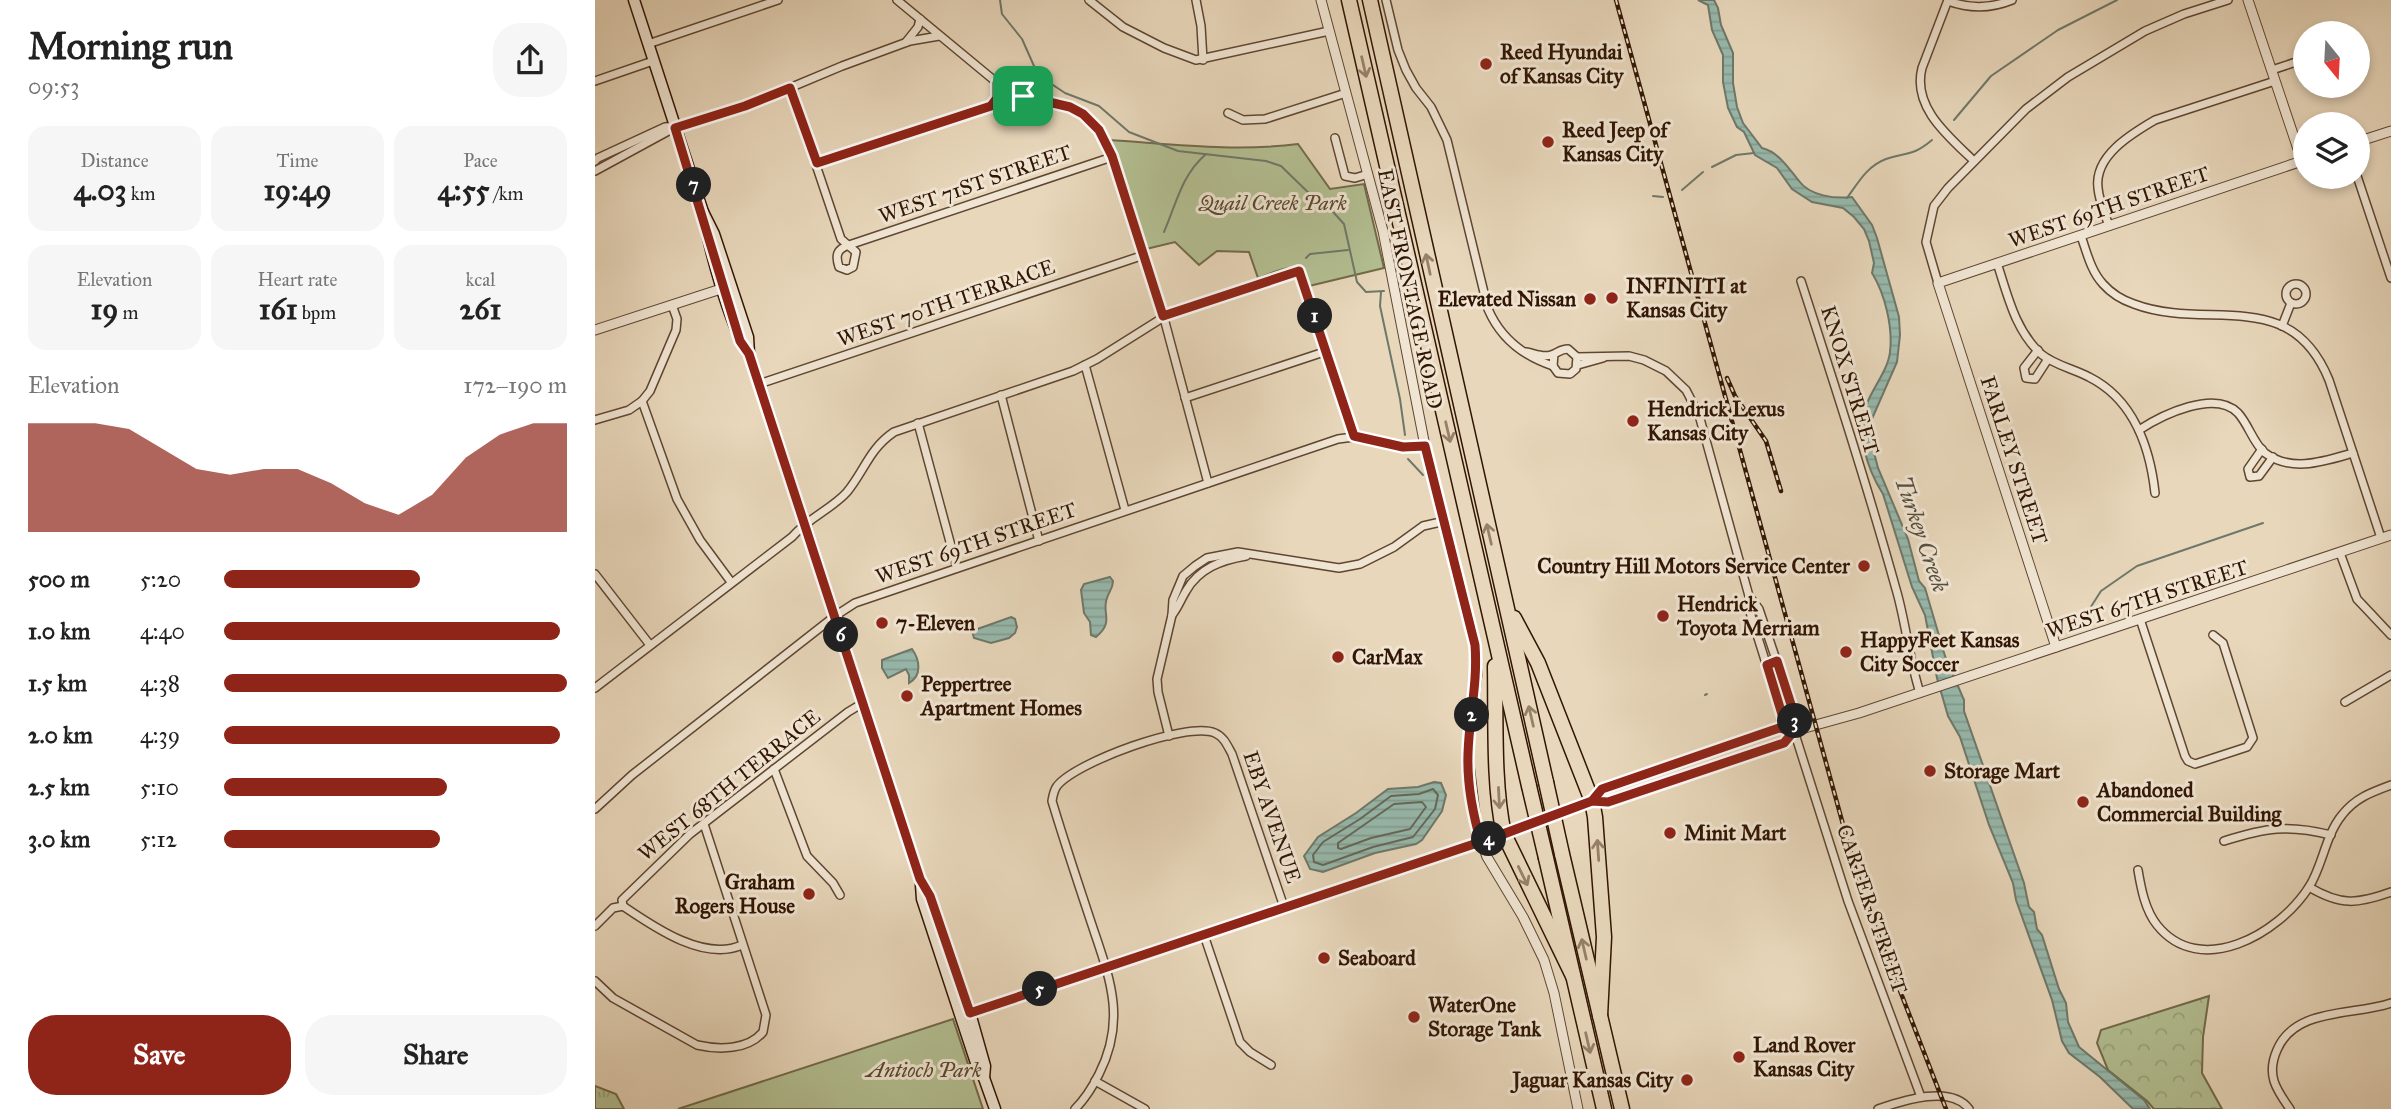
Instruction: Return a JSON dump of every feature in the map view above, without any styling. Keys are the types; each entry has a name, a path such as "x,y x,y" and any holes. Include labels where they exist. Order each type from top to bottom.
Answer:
{"highway":[{"path":"1349,0 1604,1109"},
{"path":"1370,0 1504,601 1622,1109"},
{"path":"1504,601 1538,663 1592,801 1604,937 1599,1016"},
{"path":"1495,637 1500,820 1504,834 1573,976"}],"main road":[{"path":"633,0 703,212 715,234 727,287 749,338 749,354 920,879 930,896 965,1015 985,1066 984,1078 995,1109"}],"street":[{"path":"648,44 778,0"},
{"path":"897,0 997,83 1023,96 1061,104 1083,114 1099,130 1112,156 1163,316 1208,483"},
{"path":"1089,0 1123,27 1187,58 1203,60 1329,31"},
{"path":"1196,0 1203,60"},
{"name":"EAST FRONTAGE ROAD","path":"1321,0 1387,247 1425,446 1475,645 1477,675 1468,755 1471,790 1481,842 1487,857 1524,917 1544,960 1554,993 1578,1109"},
{"path":"1386,0 1398,50 1406,70 1431,107 1447,140 1493,321 1506,338 1534,359 1553,366"},
{"path":"1974,161 1929,112 1920,90 1919,79 1948,1 1978,7 2012,0"},
{"path":"1938,283 1926,242 1931,214 1948,188 2032,104 2068,77 2161,23 2228,0"},
{"path":"2248,0 2293,131"},
{"path":"905,43 918,27 920,19"},
{"path":"595,171 675,128 745,106 905,43 939,36"},
{"path":"595,81 653,61"},
{"path":"2272,70 2293,63"},
{"path":"2109,226 2097,183 2103,163 2111,152 2155,120 2275,80"},
{"path":"994,104 998,92 997,83"},
{"path":"790,88 817,163 1023,96"},
{"path":"1228,113 1243,120 1265,118 1346,93"},
{"path":"595,161 651,132 665,127 675,128"},
{"path":"2370,138 2391,131"},
{"path":"1335,138 1345,176 1355,178 1368,174"},
{"name":"WEST 71ST STREET","path":"817,163 841,239 849,245 1112,156"},
{"name":"WEST 69TH STREET","path":"1938,283 2293,163"},
{"path":"2361,189 2391,278"},
{"path":"2081,236 2094,272 2103,285 2126,301 2176,315 2245,316 2274,321 2307,342 2323,365 2386,537"},
{"name":"WEST 70TH TERRACE","path":"759,384 1144,255"},
{"path":"1997,264 2019,326 2038,351 2048,359 2092,378 2107,388 2125,407 2140,430 2151,464 2155,493"},
{"path":"595,688 792,537 804,522 846,492 873,450 894,432 1062,376 1085,365 1163,316 1299,271 1354,436"},
{"name":"KNOX STREET","path":"1801,281 1897,590 1920,693"},
{"name":"FARLEY STREET","path":"1938,283 2056,647"},
{"path":"595,330 727,287"},
{"path":"2282,326 2291,303"},
{"path":"595,420 629,410 650,391 676,330 677,319 672,305"},
{"path":"1525,352 1546,356 1560,349 1568,349 1577,361"},
{"path":"1185,398 1327,351"},
{"path":"2038,351 2024,369 2026,377 2035,379 2048,359"},
{"path":"1554,354 1553,366 1557,373 1566,375 1573,372 1577,361"},
{"path":"1577,361 1607,356 1629,356 1651,363 1679,382 1693,401 1703,427 1749,596 1749,609 1784,721 1794,731"},
{"path":"1085,365 1125,510"},
{"path":"1001,395 1039,541"},
{"path":"642,401 681,507 700,540 731,582"},
{"path":"2140,430 2191,407 2219,402 2237,412 2262,449 2273,457 2307,464 2353,453"},
{"path":"918,423 957,568"},
{"name":"WEST 69TH STREET","path":"595,809 632,775 835,616 867,597 1338,439 1354,436 1403,447 1425,446"},
{"path":"2262,449 2248,469 2250,477 2259,477 2273,457"},
{"path":"1075,1109 1095,1081 1108,1053 1114,1024 1114,996 1054,808 1053,794 1061,782 1102,759 1128,747 1169,736 1157,679 1172,615 1171,608 1183,576 1207,558 1238,552 1339,568 1360,564 1394,547 1423,526 1444,521"},
{"name":"WEST 67TH STREET","path":"1592,801 1602,789 1779,728 1794,731 1920,693 2386,537"},
{"path":"2340,553 2357,599 2391,635"},
{"path":"595,573 650,645"},
{"path":"1749,596 1759,609 1777,661 1795,716 1794,731"},
{"path":"2140,619 2188,761 2195,764 2247,747 2253,738 2223,643 2213,635"},
{"path":"1767,665 1777,661"},
{"path":"2345,702 2391,675"},
{"name":"WEST 68TH TERRACE","path":"595,926 613,908 623,906 621,900 663,858 703,824 863,703"},
{"name":"EBY AVENUE","path":"1169,736 1207,731 1224,740 1232,754 1284,907"},
{"name":"WEST 67TH STREET","path":"965,1015 1481,842 1592,801 1608,802 1784,743 1794,731"},
{"name":"CARTER STREET","path":"1794,731 1848,901 1921,1097"},
{"path":"1664,767 1669,782"},
{"path":"774,769 781,782 803,849 810,862 833,883 840,895"},
{"path":"2138,870 2150,913 2158,926 2177,942 2207,950 2219,950 2237,944 2281,917 2309,887 2321,863 2330,835 2340,817 2353,803 2368,793 2391,785"},
{"path":"595,981 613,998 697,1045 728,1048 751,1042 763,1032 766,1015 703,824"},
{"path":"2224,841 2254,831 2283,827 2299,827 2330,835"},
{"path":"2309,887 2325,897 2347,902 2358,902 2391,892"},
{"path":"623,906 684,942 703,949 724,950 742,945"},
{"path":"1203,935 1240,1042 1249,1052 1271,1065"},
{"path":"2290,1109 2275,1088 2271,1072 2275,1053 2286,1035 2301,1024 2319,1017 2391,1003"},
{"path":"1095,1081 1145,1109"},
{"path":"1878,1109 1921,1097 1942,1097 1959,1099 1969,1109"}],"green space":[{"name":"Quail Creek Park","path":"1109,140 1227,147 1298,144 1330,189 1364,184 1384,268 1309,286 1305,277 1295,268 1258,278 1249,252 1217,251 1199,265 1175,242 1146,249"},
{"path":"2209,996 2203,1037 2202,1073 2222,1109 2154,1109 2108,1070 2097,1043 2101,1030"},
{"name":"Antioch Park","path":"953,1019 983,1109 678,1109"},
{"path":"595,1086 616,1094 624,1109 595,1109"}],"water":[{"path":"1698,0 1714,0 1718,8 1721,25 1733,53 1733,83 1737,107 1743,123 1762,148 1779,157 1810,190 1831,197 1852,197 1872,225 1899,317 1900,335 1897,362 1871,421 1872,445 1878,468 1908,539 1919,581 1925,588 1945,656 1964,700 1964,711 2024,883 2029,907 2034,912 2037,929 2042,935 2066,1003 2068,1022 2079,1047 2144,1100 2150,1109 2133,1109 2100,1077 2069,1053 2062,1041 2052,1000 2016,900 2013,883 1989,825 1960,737 1948,716 1937,678 1925,615 1912,587 1862,437 1864,412 1887,365 1891,342 1887,311 1872,273 1874,263 1869,241 1864,229 1843,208 1812,202 1792,189 1777,168 1755,155 1728,108 1723,82 1723,55 1712,30 1708,5"},
{"path":"1110,577 1113,584 1106,604 1106,622 1096,637 1091,635 1081,590 1084,584"},
{"path":"1011,617 1015,619 1017,627 1009,638 991,643 974,638 972,631"},
{"path":"912,649 918,668 913,680 909,683 906,669 888,678 882,668 882,660"},
{"path":"1434,782 1441,783 1446,795 1442,811 1422,840 1323,872 1310,869 1304,856 1318,837 1388,789 1418,787"}],"waterway":[{"path":"1000,0 1002,14 1022,39 1038,75 1065,93 1099,106 1129,132 1178,151 1266,161 1281,166 1344,224 1357,282 1366,292 1384,291"},
{"path":"1954,120 1991,76 2058,30 2117,0"},
{"path":"1847,198 1873,166 1886,159 1915,151 1932,140"},
{"path":"1712,167 1736,155 1754,153"},
{"path":"1164,232 1185,180 1206,154"},
{"path":"1682,190 1703,172"},
{"path":"1653,196 1663,197"},
{"path":"1306,258 1310,254 1348,250"},
{"path":"1381,292 1380,306 1405,435"},
{"path":"1408,459 1423,475"},
{"path":"2085,616 2101,591 2137,566 2263,523"}],"railway":[{"path":"1616,0 1855,868 1946,1109"},
{"path":"1727,378 1735,396 1766,441 1781,491"}],"place":[{"name":"Reed Hyundai of Kansas City","path":"1486,64"},
{"name":"Reed Jeep of Kansas City","path":"1548,142"},
{"name":"INFINITI at Kansas City","path":"1612,298"},
{"name":"Elevated Nissan","path":"1590,299"},
{"name":"Hendrick Lexus Kansas City","path":"1633,421"},
{"name":"Country Hill Motors Service Center","path":"1864,566"},
{"name":"Hendrick Toyota Merriam","path":"1663,616"},
{"name":"7-Eleven","path":"882,623"},
{"name":"HappyFeet Kansas City Soccer","path":"1846,652"},
{"name":"CarMax","path":"1338,657"},
{"name":"Peppertree Apartment Homes","path":"907,696"},
{"name":"Storage Mart","path":"1930,771"},
{"name":"Abandoned Commercial Building","path":"2083,802"},
{"name":"Minit Mart","path":"1670,833"},
{"name":"Graham Rogers House","path":"809,894"},
{"name":"Seaboard","path":"1324,958"},
{"name":"WaterOne Storage Tank","path":"1414,1017"},
{"name":"Land Rover Kansas City","path":"1739,1057"},
{"name":"Jaguar Kansas City","path":"1687,1080"}],"route":[{"path":"1023,96 997,83 997,98 991,106 817,163 790,88 745,106 675,128 703,212 707,236 740,341 749,354 920,879 930,896 970,1013 1284,907 1504,834 1592,801 1602,789 1664,767 1779,728 1794,731 1784,721 1767,665 1777,661 1795,716 1794,731 1784,743 1608,802 1592,801 1504,834 1481,842 1477,830 1469,777 1468,755 1477,675 1475,645 1425,446 1403,447 1354,436 1299,271 1163,316 1112,156 1099,130 1090,119 1070,107 1023,96"}],"water label":[{"name":"Turkey Creek","path":"1922,534"}]}
